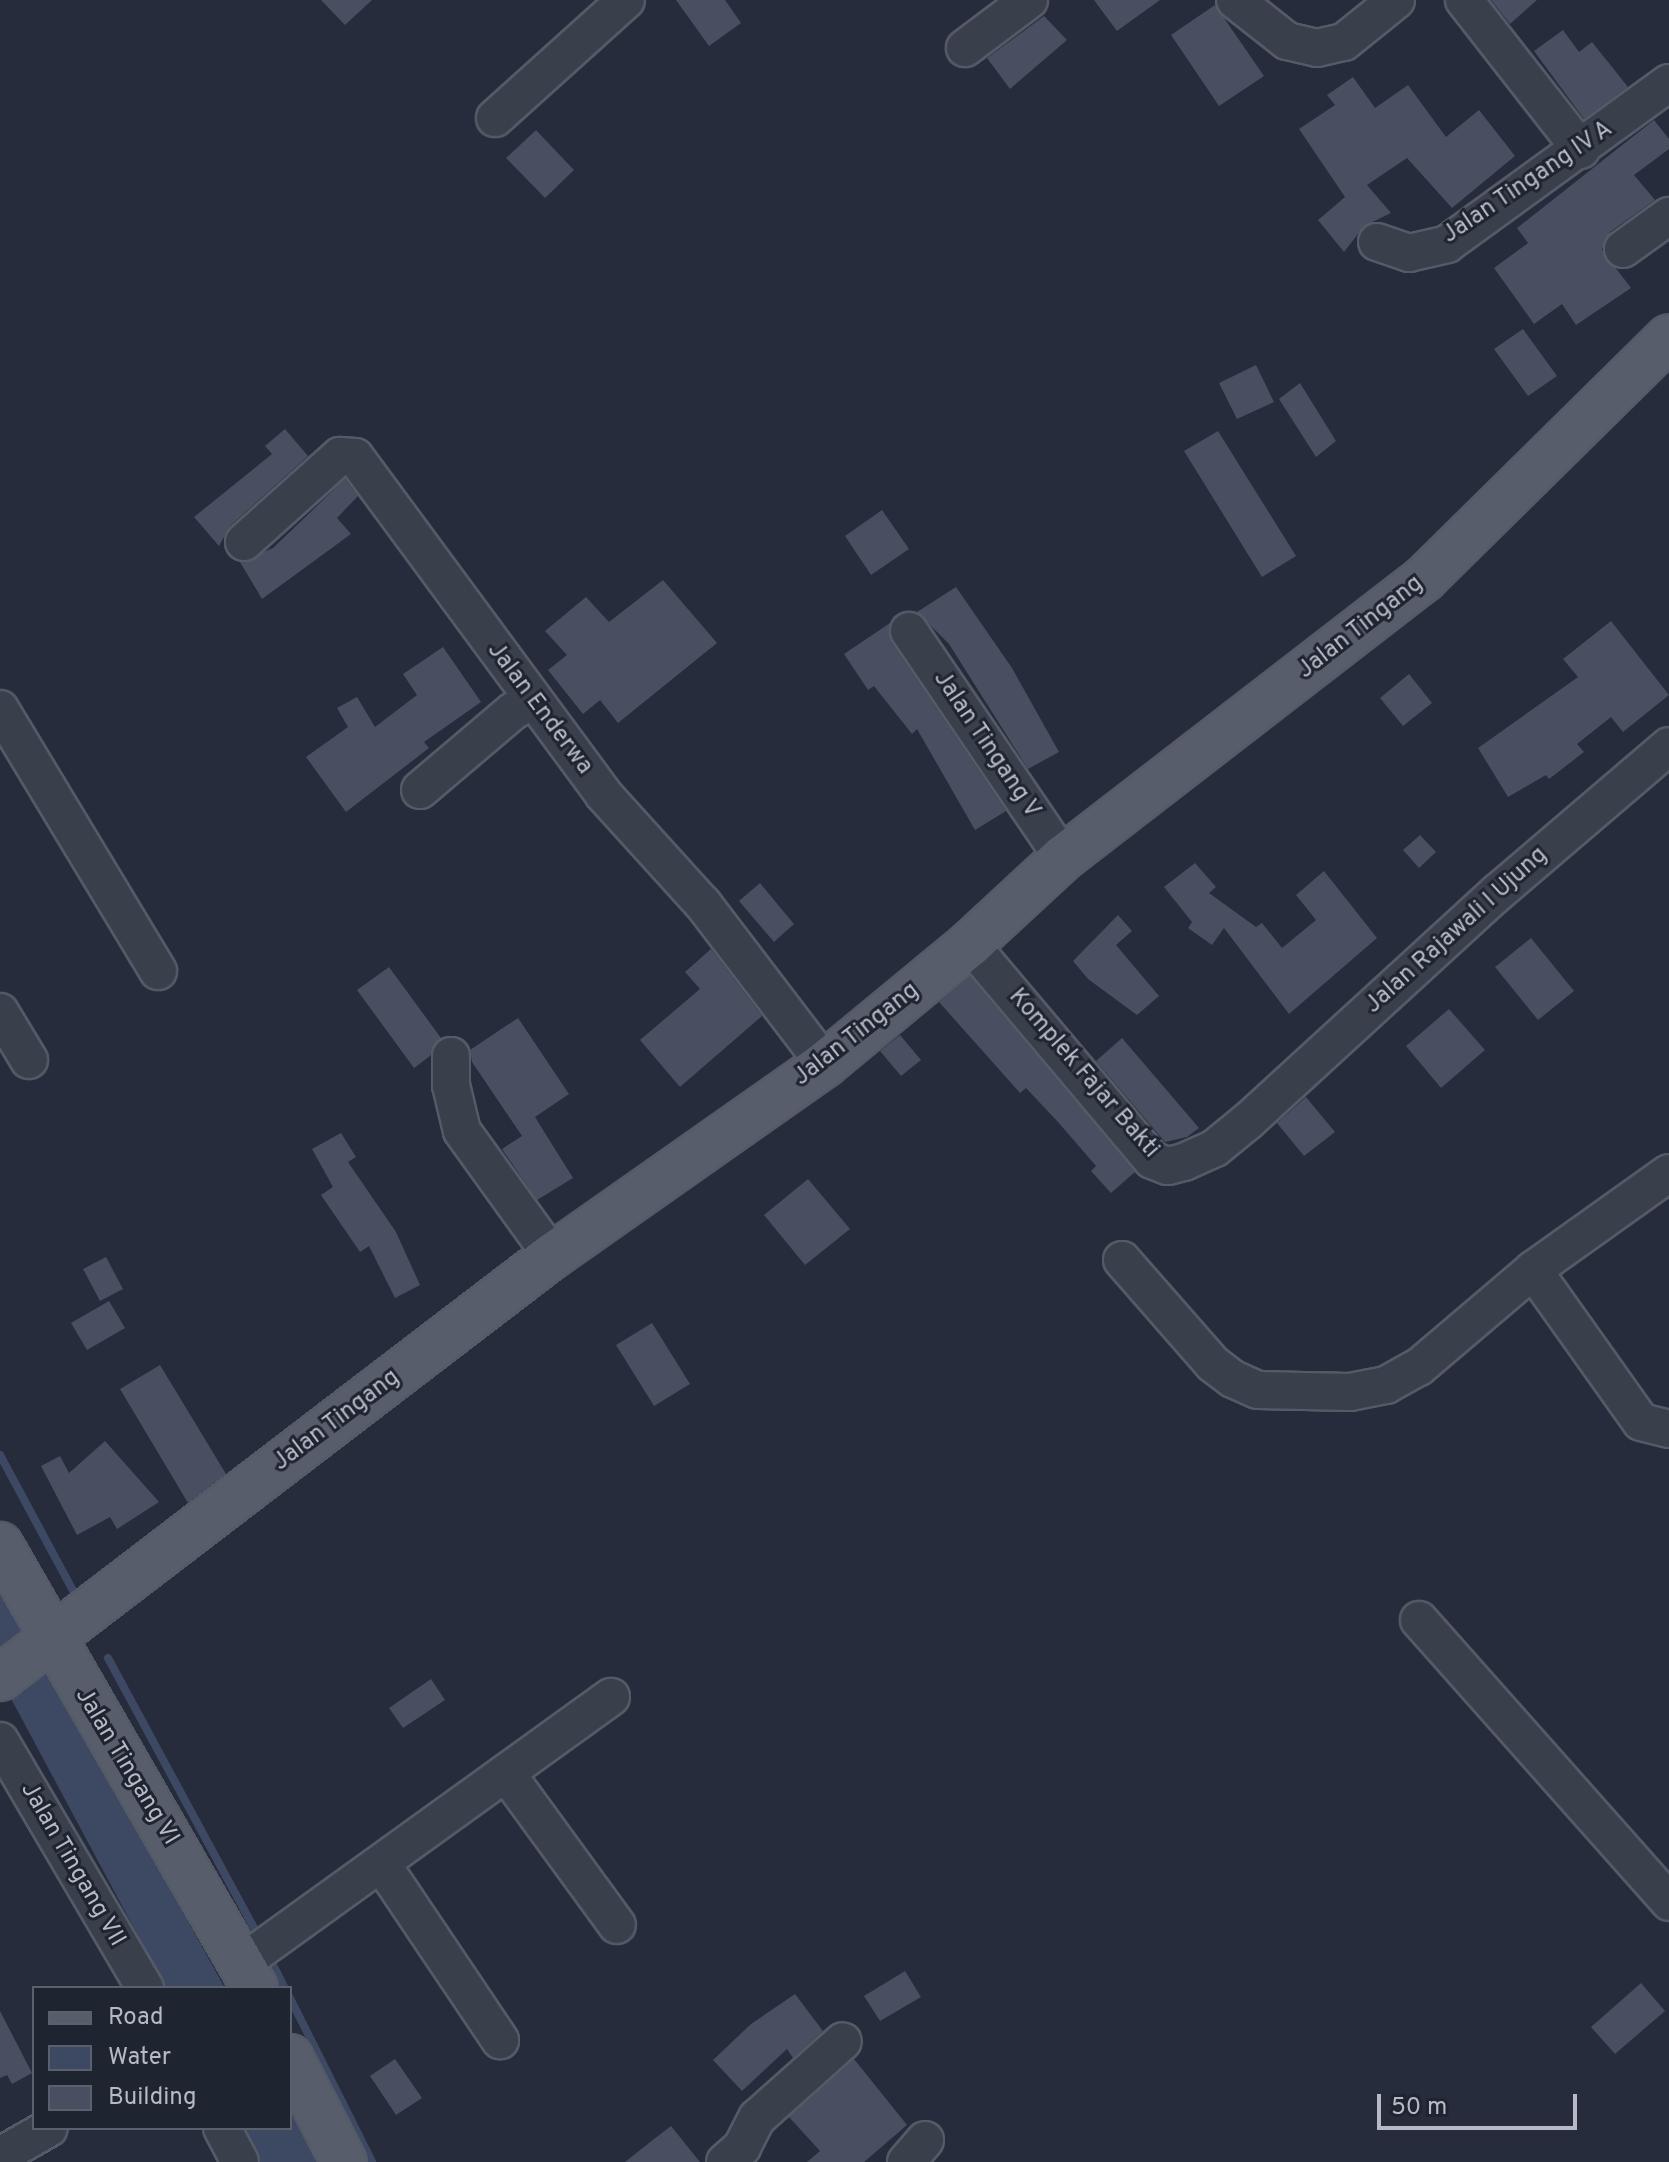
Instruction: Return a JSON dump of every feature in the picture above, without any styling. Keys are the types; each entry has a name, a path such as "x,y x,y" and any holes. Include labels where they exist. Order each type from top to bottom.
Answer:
{"main road":[{"name":"Jalan Tingang","path":"0,1678 552,1256 825,1064 970,944 1063,858 1424,579 1669,337"},
{"name":"Jalan Tingang VI","path":"0,1545 45,1645 248,1976"},
{"path":"292,2061 344,2162"}],"street":[{"path":"495,118 626,0"},
{"path":"965,48 1029,0"},
{"path":"1235,0 1287,41 1317,48 1344,42 1396,0"},
{"path":"1464,0 1581,150"},
{"name":"Jalan Tingang IV A","path":"1377,242 1409,253 1447,244 1581,150 1669,83"},
{"path":"1623,249 1669,216"},
{"name":"Jalan Enderwa","path":"244,542 340,456 355,457 604,795 703,904 825,1064"},
{"name":"Jalan Tingang V","path":"909,631 1063,858"},
{"path":"420,790 513,711 533,701"},
{"path":"0,709 158,971"},
{"name":"Jalan Rajawali I Ujung","path":"1248,1121 1497,893 1669,746"},
{"name":"Komplek Fajar Bakti","path":"970,944 1152,1160 1168,1166 1184,1162 1215,1148 1248,1121"},
{"path":"0,1012 29,1060"},
{"path":"451,1056 451,1085 462,1131 552,1256"},
{"path":"1122,1260 1213,1364 1233,1379 1258,1390 1316,1392 1386,1385 1419,1367 1533,1270 1669,1173"},
{"path":"1533,1270 1641,1422 1669,1429"},
{"path":"1419,1620 1669,1902"},
{"path":"248,1976 383,1866 611,1697"},
{"name":"Jalan Tingang VII","path":"0,1741 144,1986"},
{"path":"506,1773 617,1925"},
{"path":"383,1866 500,2040"},
{"path":"725,2162 742,2147 757,2118 843,2041"},
{"path":"0,2156 46,2130"},
{"path":"223,2130 240,2162"}],"water":[{"path":"0,1576 224,1986 165,1986 0,1678"},
{"path":"292,2110 321,2162 259,2162 241,2130 292,2130"}],"building":[{"path":"321,0 372,0 345,25"},
{"path":"676,0 725,0 741,23 709,46"},
{"path":"1094,0 1160,0 1117,31"},
{"path":"1491,0 1537,0 1510,24"},
{"path":"1215,5 1264,76 1219,106 1171,35"},
{"path":"1044,16 1067,40 1010,89 987,58"},
{"path":"1563,30 1579,52 1592,42 1628,87 1584,119 1534,51"},
{"path":"1353,77 1375,108 1408,85 1446,137 1479,110 1515,156 1452,208 1407,158 1367,185 1391,213 1364,226 1344,252 1318,220 1345,197 1299,129 1335,105 1327,95"},
{"path":"1654,120 1669,139 1669,149 1634,175 1655,200 1610,232 1602,250 1631,288 1576,325 1562,304 1534,324 1494,268 1528,243 1517,228"},
{"path":"536,130 574,170 545,198 506,158"},
{"path":"1523,329 1557,376 1528,396 1494,349"},
{"path":"1256,365 1274,402 1237,419 1219,383"},
{"path":"1300,383 1336,441 1316,457 1279,399"},
{"path":"285,429 308,456 230,526 219,546 194,517 272,454 265,446"},
{"path":"1218,431 1296,556 1262,577 1184,451"},
{"path":"345,479 358,496 337,518 351,534 262,599 240,562 273,548"},
{"path":"882,510 909,549 871,575 845,536"},
{"path":"663,580 717,643 618,723 600,700 583,714 548,670 567,655 545,631 586,597 609,622"},
{"path":"956,587 1012,668 1059,752 1028,769 949,644 917,612"},
{"path":"1611,621 1669,695 1623,732 1611,717 1577,744 1584,752 1549,779 1546,775 1508,797 1478,748 1578,677 1563,659"},
{"path":"890,623 892,643 1006,811 975,830 917,729 912,734 874,686 868,690 844,654"},
{"path":"443,647 481,702 424,742 429,748 346,812 306,757 348,727 337,708 357,697 375,727 417,695 403,674"},
{"path":"1409,674 1432,703 1403,726 1380,698"},
{"path":"1420,835 1436,852 1419,868 1403,850"},
{"path":"1195,863 1216,887 1209,893 1256,927 1262,923 1282,948 1316,920 1296,895 1324,871 1377,938 1289,1014 1224,928 1212,945 1188,928 1192,922 1164,887"},
{"path":"760,883 794,924 774,942 739,901"},
{"path":"1118,915 1132,931 1116,945 1159,996 1137,1015 1088,979 1073,961"},
{"path":"1531,938 1574,991 1538,1020 1495,967"},
{"path":"711,949 762,1016 680,1087 640,1040 700,989 685,972"},
{"path":"389,967 441,1038 430,1056 414,1068 357,990"},
{"path":"970,976 1135,1172 1111,1193 1091,1171 1096,1166 1058,1122 1026,1088 1020,1093 939,1002"},
{"path":"1449,1009 1485,1050 1441,1088 1406,1046"},
{"path":"518,1018 569,1094 535,1117 573,1178 537,1200 502,1149 522,1136 472,1062 470,1050"},
{"path":"900,1035 921,1060 901,1076 880,1051"},
{"path":"1122,1038 1199,1128 1187,1137 1165,1142 1096,1061"},
{"path":"1306,1097 1335,1132 1304,1156 1277,1123"},
{"path":"341,1133 356,1157 348,1162 396,1232 420,1285 395,1298 369,1246 360,1252 321,1195 333,1187 312,1149"},
{"path":"808,1179 850,1229 805,1265 764,1215"},
{"path":"106,1257 123,1289 100,1301 83,1269"},
{"path":"109,1301 125,1328 87,1350 71,1323"},
{"path":"652,1323 690,1384 654,1406 616,1345"},
{"path":"160,1365 226,1474 188,1503 120,1389"},
{"path":"105,1441 159,1502 117,1529 110,1517 77,1535 41,1466 60,1456 69,1473"},
{"path":"431,1679 445,1700 403,1728 389,1708"},
{"path":"905,1971 921,1997 880,2021 864,1996"},
{"path":"1641,1983 1665,2011 1615,2054 1591,2027"},
{"path":"795,1994 823,2031 793,2058 787,2049 742,2091 713,2060 751,2024"},
{"path":"0,2011 32,2073 12,2084 7,2075 0,2078"},
{"path":"395,2059 422,2098 396,2115 370,2076"},
{"path":"854,2059 907,2125 864,2162 807,2162 820,2151 789,2117"},
{"path":"671,2126 700,2162 625,2162 654,2139"}],"waterway":[{"path":"0,1455 79,1602"},
{"path":"108,1658 260,1939"},
{"path":"268,1955 284,1986"},
{"path":"292,2002 372,2162"}]}
